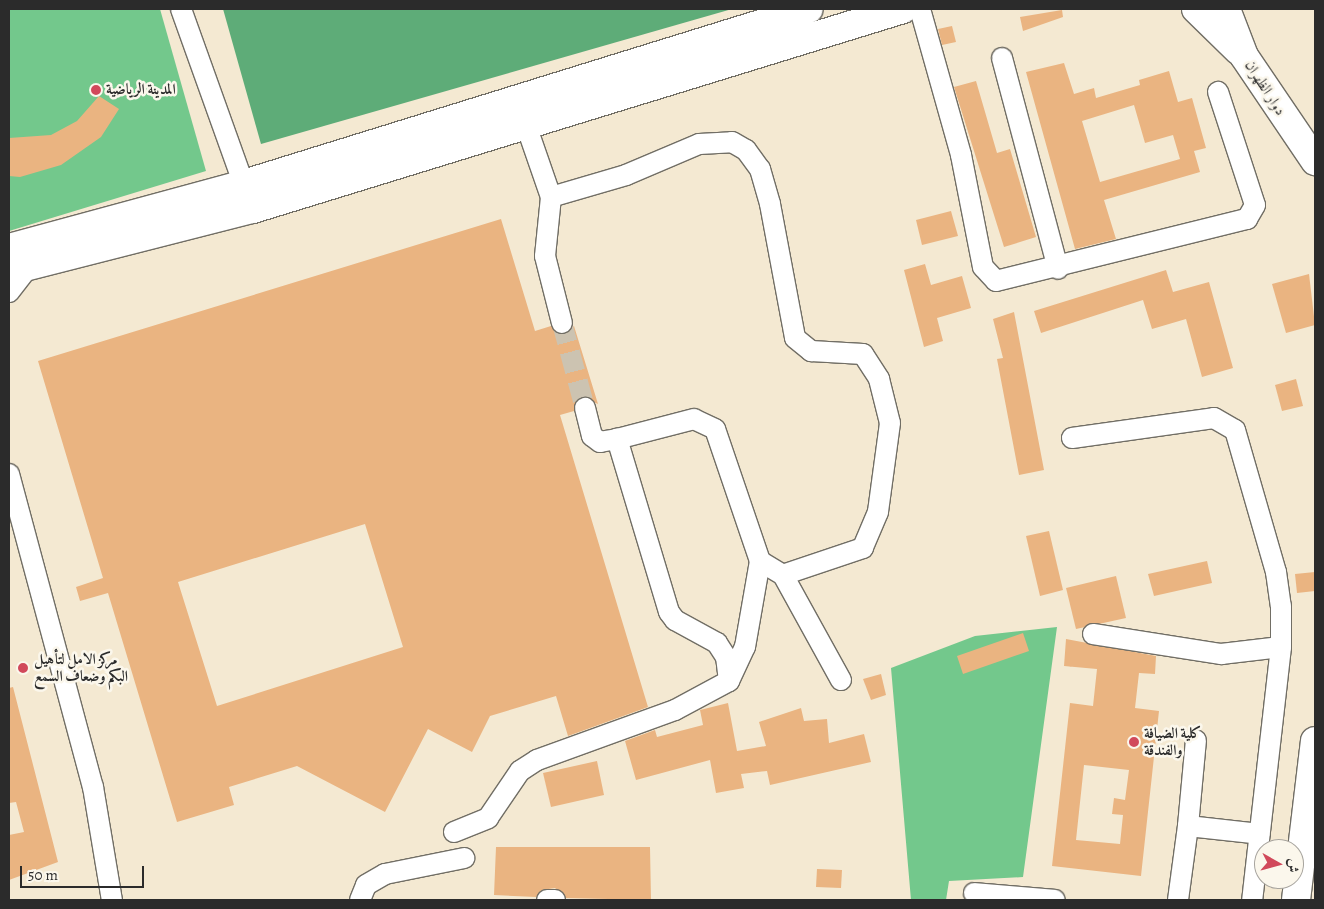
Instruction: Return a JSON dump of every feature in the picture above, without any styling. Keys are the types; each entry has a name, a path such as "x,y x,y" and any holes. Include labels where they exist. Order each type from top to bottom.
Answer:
{"highway":[{"path":"9,248 244,184 809,9"},
{"path":"19,268 253,209 903,9"},
{"path":"1196,9 1244,56"},
{"name":"دوار الظهران","path":"1226,9 1244,56 1315,161"},
{"path":"1296,900 1315,741"}],"street":[{"path":"180,9 253,209"},
{"path":"920,9 961,155 988,276 1008,281 1058,269 1250,215 1255,204 1218,92"},
{"path":"1002,58 1058,269"},
{"path":"526,125 551,197 545,256 562,323"},
{"path":"551,197 626,175 716,140 732,142 754,159 770,204 795,338 811,351 863,354 879,379 890,422 878,512 863,548 783,575"},
{"path":"9,292 19,268"},
{"path":"454,832 488,818 520,772 537,760 676,710 728,681 745,648 760,561 714,429 694,419 600,442 592,436 585,408"},
{"path":"1072,438 1214,418 1228,422 1235,430 1276,572 1281,646 1252,900"},
{"path":"617,439 669,612 675,620 717,643 726,657 728,681"},
{"path":"9,474 93,787 112,900"},
{"path":"760,561 783,575 841,680"},
{"path":"1093,634 1221,654 1281,646"},
{"path":"1178,900 1188,826 1196,740"},
{"path":"1188,826 1260,834"},
{"path":"360,900 366,884 385,874 464,858"},
{"path":"974,893 1055,900"},
{"path":"547,900 555,900"}],"green space":[{"name":"المدينة الرياضية","path":"9,9 160,9 206,171 9,231"},
{"path":"223,9 732,9 261,144"},
{"path":"1057,627 1023,877 949,881 946,900 911,900 891,668 975,636"}],"building":[{"path":"1062,10 1063,17 1023,31 1020,17"},
{"path":"952,26 956,42 942,45 938,29"},
{"path":"1064,63 1074,94 1094,88 1096,98 1140,85 1139,80 1169,71 1178,102 1192,98 1206,148 1194,151 1200,172 1104,200 1116,239 1075,249 1026,72","holes":["1134,105 1145,143 1173,135 1180,159 1100,182 1082,121"]},
{"path":"976,81 997,153 1010,149 1036,237 1004,247 954,87"},
{"path":"99,96 119,109 101,137 61,165 20,177 9,176 9,138 51,135 77,121"},
{"path":"951,211 958,236 922,245 916,220"},
{"path":"501,219 535,331 551,326 564,335 574,326 598,404 582,397 574,411 560,415 648,707 568,736 556,696 490,716 472,752 428,729 385,812 297,766 229,787 234,805 177,822 108,593 80,601 76,587 103,578 38,361","holes":["365,524 403,647 217,706 178,582"]},
{"path":"925,264 931,285 962,276 971,308 937,318 943,341 924,347 904,270"},
{"path":"1166,270 1173,292 1209,282 1233,368 1202,377 1186,319 1152,329 1143,300 1041,333 1034,311"},
{"path":"1309,274 1315,325 1286,333 1272,284"},
{"path":"1014,312 1044,470 1019,475 997,359 1003,358 993,319"},
{"path":"1296,379 1303,406 1282,411 1275,385"},
{"path":"1049,531 1063,590 1040,596 1026,536"},
{"path":"1207,561 1212,583 1154,596 1148,574"},
{"path":"1315,572 1315,591 1297,593 1295,574"},
{"path":"1116,576 1126,618 1076,629 1066,588"},
{"path":"1023,633 1029,651 963,674 957,656"},
{"path":"1066,639 1156,656 1155,674 1139,673 1135,708 1159,711 1141,876 1052,866 1070,703 1093,706 1097,669 1064,666","holes":["1084,765 1129,770 1125,800 1114,798 1112,814 1123,815 1120,844 1076,840"]},
{"path":"881,674 886,695 871,700 863,679"},
{"path":"13,687 58,862 9,880 9,835 24,832 16,802 9,803 9,688"},
{"path":"728,703 737,751 766,746 759,722 801,708 804,721 827,719 829,743 864,734 871,762 770,785 767,771 741,774 744,788 716,793 710,760 636,780 625,741 655,730 657,737 703,725 700,710"},
{"path":"597,761 604,795 551,807 543,773"},
{"path":"496,847 650,847 651,900 566,898 555,888 542,890 536,897 494,895"},
{"path":"817,869 842,870 841,888 816,887"}],"tunnel":[{"path":"562,323 585,408"}],"place":[{"name":"المدينة الرياضية","path":"96,90"},
{"name":"مركز الامل لتأهيل البكم وضعاف السمع","path":"23,668"},
{"name":"كلية الضيافة والفندقة","path":"1134,742"}]}
